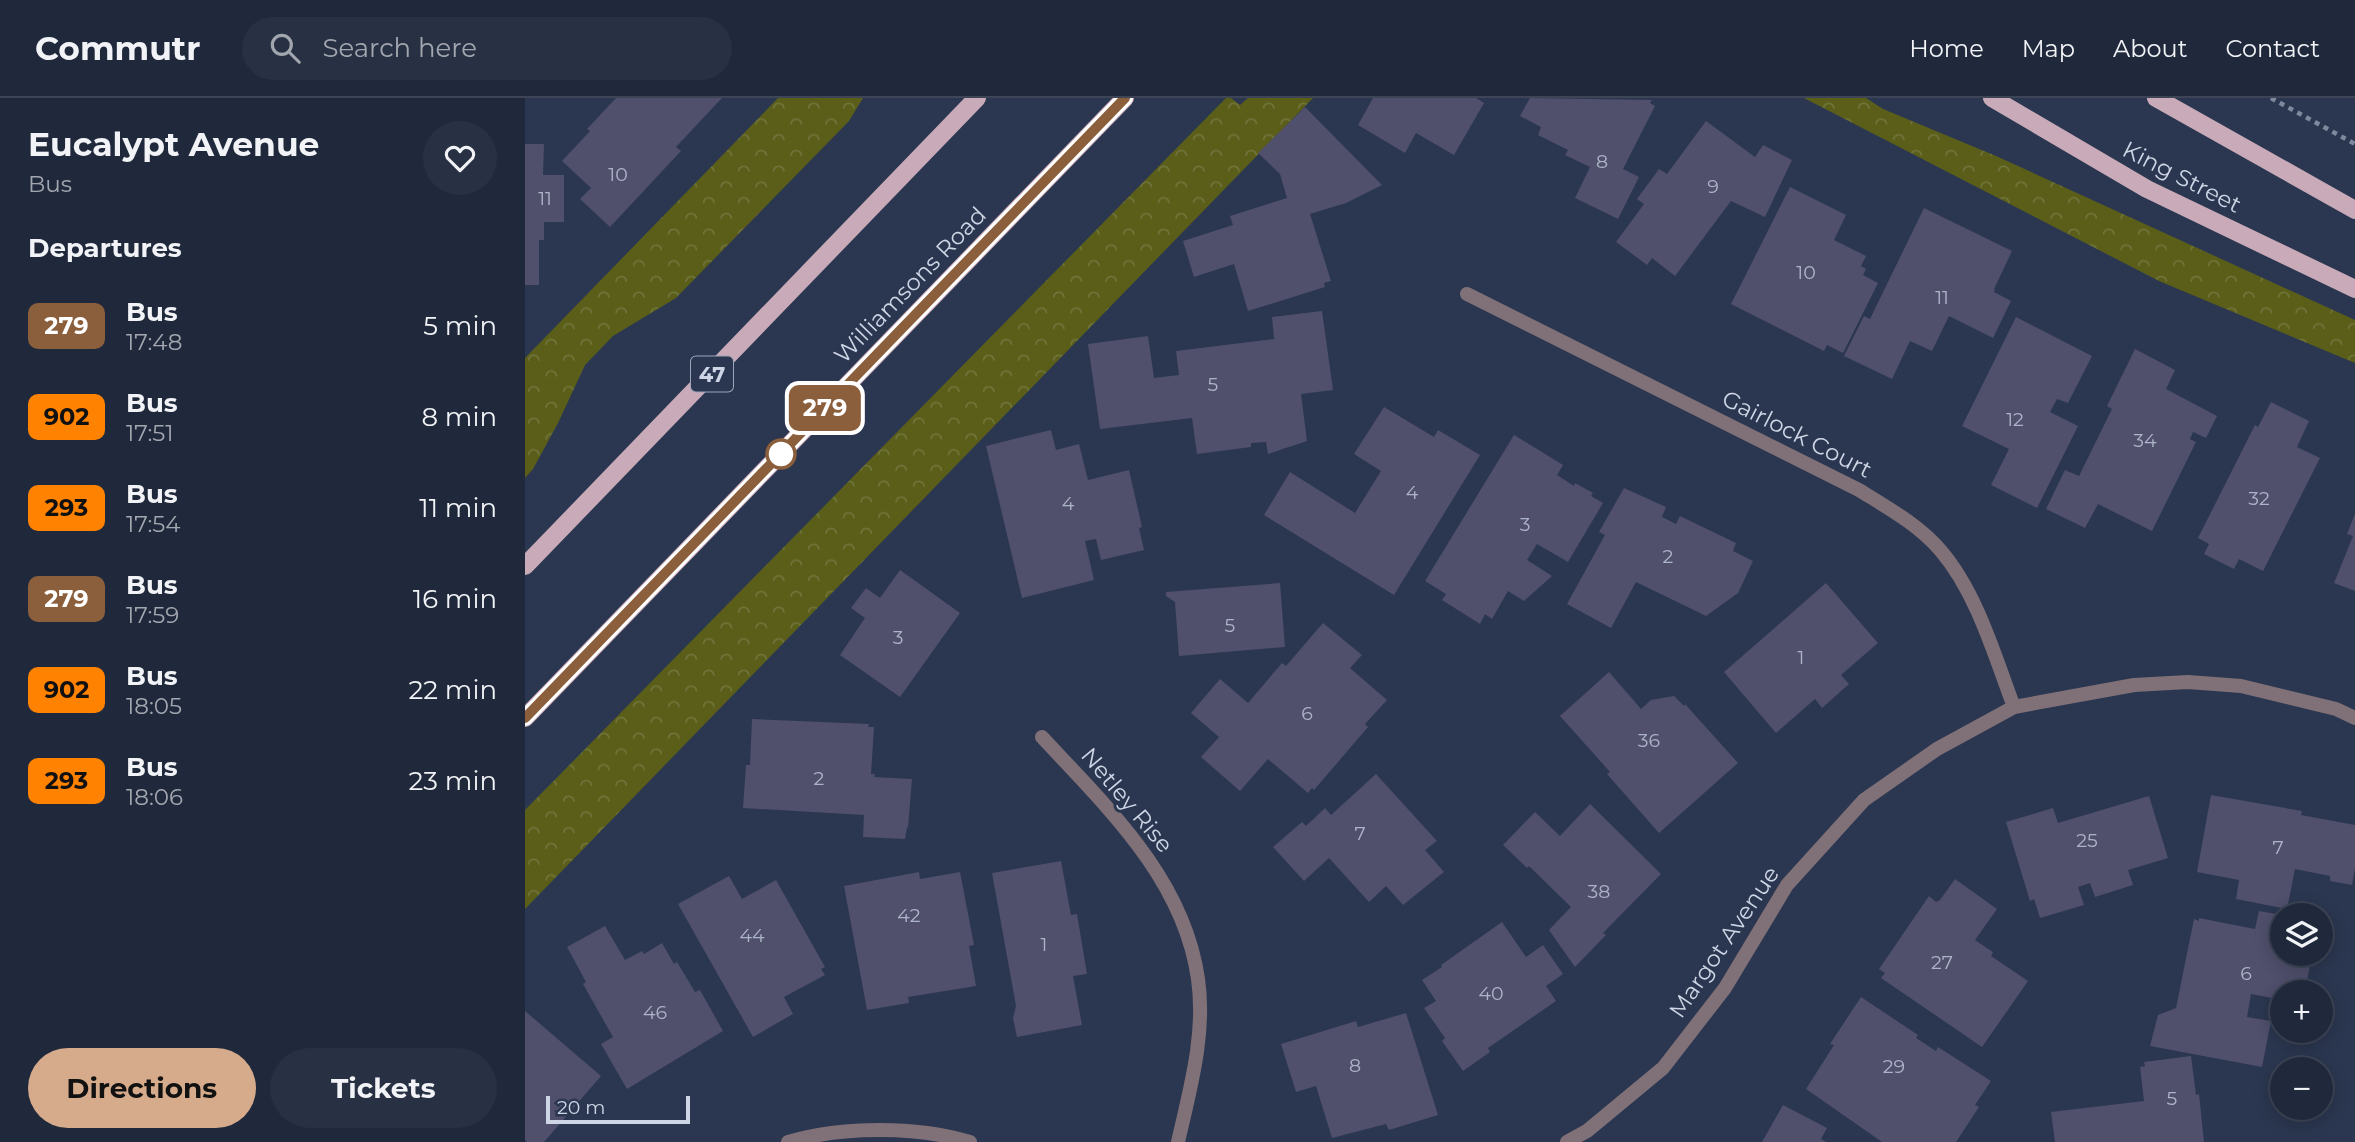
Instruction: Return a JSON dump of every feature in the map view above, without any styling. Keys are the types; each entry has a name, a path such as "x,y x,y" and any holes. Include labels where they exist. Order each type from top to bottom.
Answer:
{"main road":[{"name":"47","path":"525,566 977,98"},
{"name":"Williamsons Road","path":"525,718 1125,98"},
{"name":"King Street","path":"1992,98 2147,189 2355,289"},
{"path":"2156,98 2355,210"}],"street":[{"name":"Gairlock Court","path":"1467,294 1859,490 1903,517 1941,551 1966,587 2014,707"},
{"name":"Margot Avenue","path":"1567,1142 1587,1131 1663,1068 1725,988 1787,885 1864,800 1937,749 2014,707 2134,685 2188,682 2241,686 2336,709 2355,718"},
{"name":"Netley Rise","path":"1042,737 1121,823 1161,877 1190,941 1198,980 1197,1056 1178,1142"},
{"path":"788,1142 852,1131 907,1130 970,1142"}],"path":[{"path":"2271,98 2355,144"}],"green space":[{"path":"778,98 863,98 849,121 676,298 613,336 585,365 558,423 533,469 525,478 525,358"},
{"path":"1226,98 1231,98 1240,105 1248,98 1313,98 525,909 525,810"},
{"path":"1804,98 1866,98 1883,109 1996,156 2355,320 2355,363 2159,281"}],"building":[{"path":"616,98 722,98 676,147 681,151 610,227 580,199 591,188 562,161"},
{"path":"1373,98 1476,98 1484,103 1454,155 1416,133 1405,153 1358,125"},
{"path":"1530,98 1652,100 1650,103 1655,106 1623,169 1639,177 1618,219 1575,198 1590,167 1565,155 1568,150 1538,135 1541,127 1520,116"},
{"path":"1305,107 1382,185 1346,203 1310,214 1331,281 1324,283 1325,287 1248,311 1234,264 1194,277 1183,241 1233,225 1230,216 1287,198 1280,174 1258,153"},
{"path":"1706,121 1755,157 1763,145 1792,160 1765,217 1731,201 1675,276 1652,258 1647,265 1616,242 1644,204 1637,199 1659,169 1667,174"},
{"path":"525,144 544,144 543,175 564,175 564,222 544,222 544,240 539,240 539,285 525,285"},
{"path":"1790,187 1846,215 1834,240 1866,256 1861,266 1866,269 1863,275 1878,283 1843,353 1827,345 1824,351 1731,304"},
{"path":"1924,208 2012,251 1994,289 1994,292 2011,301 1993,338 1949,316 1932,351 1910,341 1892,379 1844,356 1864,316 1870,319"},
{"path":"1322,311 1333,390 1301,394 1307,441 1268,454 1266,442 1251,443 1251,447 1197,454 1192,418 1100,429 1088,344 1148,336 1154,378 1179,375 1176,351 1274,339 1272,317"},
{"path":"2016,317 2092,356 2068,403 2057,399 2050,412 2078,426 2037,508 1991,485 2009,449 1962,426"},
{"path":"2135,349 2175,370 2166,389 2217,416 2206,438 2193,432 2190,439 2196,442 2152,531 2098,504 2085,528 2046,509 2065,470 2079,476 2112,409 2107,406"},
{"path":"2271,402 2309,421 2297,447 2320,458 2263,571 2239,559 2234,569 2204,554 2209,544 2198,538 2255,425 2258,427"},
{"path":"1384,407 1434,437 1438,430 1480,455 1394,595 1264,515 1290,472 1355,513 1381,471 1354,454"},
{"path":"1051,430 1056,450 1079,444 1088,480 1129,470 1142,527 1139,528 1144,550 1101,560 1096,539 1085,541 1094,580 1022,598 986,446"},
{"path":"1514,435 1563,465 1557,475 1574,486 1575,483 1593,493 1591,496 1603,503 1568,562 1537,544 1527,560 1552,576 1524,601 1508,591 1492,619 1485,614 1480,624 1442,600 1446,594 1425,581"},
{"path":"1624,488 1666,507 1662,517 1676,524 1680,516 1736,543 1733,551 1753,561 1738,593 1706,616 1636,582 1611,628 1567,604 1605,535 1599,532"},
{"path":"2355,514 2355,591 2334,583 2353,536 2347,534"},
{"path":"900,570 960,613 900,697 840,655 865,618 851,608 866,588 880,598"},
{"path":"1280,583 1285,647 1179,656 1175,602 1166,596 1166,592"},
{"path":"1826,583 1878,643 1841,675 1849,684 1822,708 1815,699 1776,733 1724,672"},
{"path":"1323,623 1362,655 1350,668 1387,700 1365,724 1368,727 1314,790 1312,788 1308,793 1268,759 1240,791 1201,757 1219,737 1191,713 1220,679 1248,703 1282,663 1286,666"},
{"path":"1609,672 1641,709 1651,700 1674,696 1684,706 1685,704 1738,763 1659,833 1560,716"},
{"path":"752,719 869,724 868,727 874,727 871,774 875,774 874,777 912,779 905,839 863,837 864,815 743,808 746,765 750,765"},
{"path":"1376,774 1437,841 1425,850 1444,872 1403,905 1386,886 1369,902 1329,858 1304,881 1273,847 1302,822 1306,826 1325,808 1331,815"},
{"path":"2211,795 2302,811 2301,815 2355,825 2355,868 2352,885 2330,881 2330,876 2295,869 2288,903 2270,903 2270,906 2236,899 2239,880 2197,872"},
{"path":"2149,796 2168,858 2128,870 2133,885 2095,897 2090,883 2078,887 2084,905 2040,918 2034,899 2030,901 2006,822 2053,808 2058,823"},
{"path":"1590,804 1661,874 1603,933 1606,935 1575,967 1549,930 1571,907 1503,845 1535,812 1560,836"},
{"path":"1061,861 1071,915 1077,914 1087,974 1073,976 1082,1025 1017,1037 1013,1018 1016,1006 992,873"},
{"path":"919,872 920,879 960,872 974,945 969,946 976,986 908,997 909,1003 867,1010 844,886"},
{"path":"729,876 742,899 776,880 825,967 821,969 825,975 784,997 793,1014 753,1037 678,904"},
{"path":"1955,879 1997,909 1975,940 1993,952 1991,956 2028,981 1982,1047 1881,978 1885,973 1879,969 1929,896 1936,902 1940,900"},
{"path":"2259,911 2270,913 2270,966 2310,966 2307,980 2270,980 2270,998 2251,994 2247,1017 2270,1021 2262,1067 2150,1046 2158,1015 2176,1008 2194,919 2255,929"},
{"path":"1502,922 1526,957 1543,945 1563,974 1546,986 1556,1001 1488,1048 1490,1052 1463,1071 1424,1008 1436,1001 1422,980"},
{"path":"605,926 625,960 642,951 644,954 662,943 695,992 700,990 723,1031 627,1089 601,1044 613,1037 583,984 586,982 567,947"},
{"path":"1861,997 1918,1035 1916,1038 1936,1051 1938,1047 1991,1081 1975,1105 1979,1107 1956,1142 1882,1142 1806,1089 1834,1045 1830,1044"},
{"path":"525,1011 601,1076 544,1142 525,1140"},
{"path":"1406,1013 1438,1115 1389,1130 1386,1124 1332,1138 1316,1086 1296,1092 1281,1044 1356,1021 1358,1027"},
{"path":"2191,1056 2196,1095 2199,1094 2204,1142 2055,1142 2051,1112 2144,1101 2140,1067 2145,1066 2144,1062"},
{"path":"1783,1105 1827,1128 1821,1139 1826,1142 1762,1142"}],"bus line":[{"name":"279","path":"525,718 1125,98"}]}
